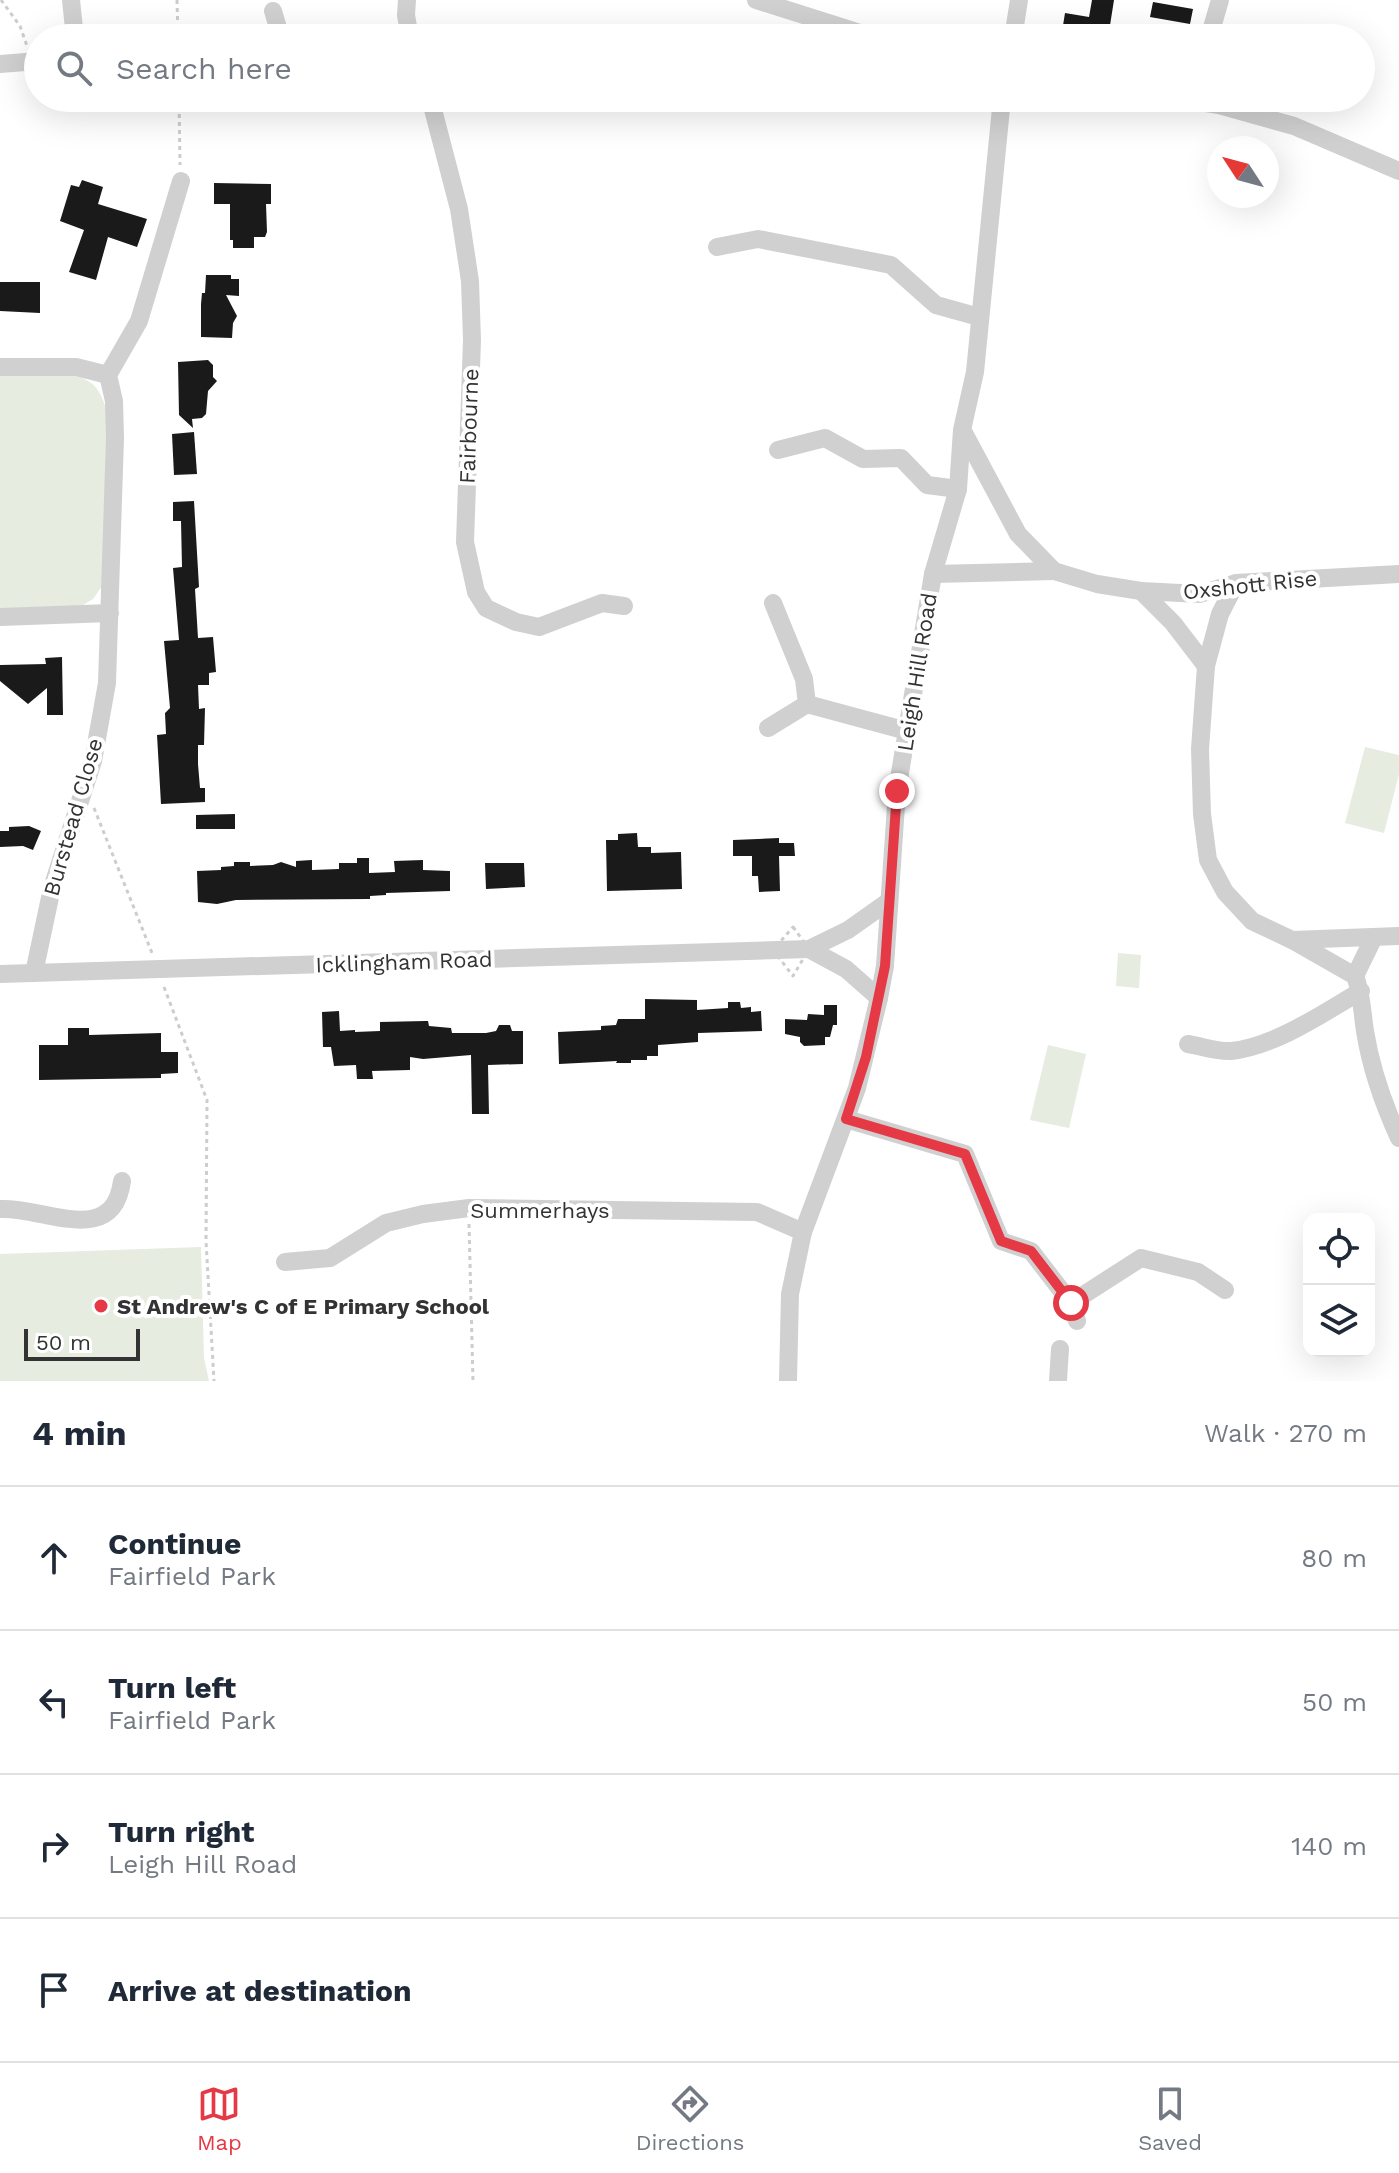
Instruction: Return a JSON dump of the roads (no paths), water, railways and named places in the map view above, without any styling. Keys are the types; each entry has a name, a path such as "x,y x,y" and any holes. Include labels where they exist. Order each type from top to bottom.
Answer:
{"street":[{"path":"71,0 74,24"},
{"path":"407,0 407,24"},
{"path":"756,0 832,24"},
{"path":"1015,24 1019,0"},
{"path":"1213,24 1220,0"},
{"path":"273,11 277,24"},
{"path":"0,64 24,62"},
{"name":"Fairbourne","path":"434,112 459,209 470,281 472,340 465,542 476,592 486,608 516,622 539,627 602,603 624,606"},
{"name":"Leigh Hill Road","path":"788,1381 790,1294 803,1232 866,1057 885,966 897,791 933,574 958,489 962,430 975,372 1001,112"},
{"path":"1238,112 1294,126 1399,171"},
{"path":"0,367 76,367 108,375 139,321 181,181"},
{"path":"717,247 758,239 891,265 936,305 979,317"},
{"name":"Burstead Close","path":"34,973 52,888 85,791 107,683 115,438 114,401 108,375"},
{"name":"Oxshott Rise","path":"962,430 1018,534 1054,571"},
{"path":"778,450 825,438 863,459 901,458 927,485 958,489"},
{"name":"Oxshott Rise","path":"933,574 1054,571 1097,584 1141,591 1200,594 1236,583 1399,574"},
{"path":"1236,583 1220,614 1206,666 1200,749 1202,814 1208,860 1225,892 1252,921 1292,940 1358,983"},
{"path":"1141,591 1173,623 1206,666"},
{"path":"773,603 804,679 807,704"},
{"path":"0,617 110,613"},
{"path":"768,728 807,704 907,731"},
{"name":"Icklingham Road","path":"0,974 809,949 848,930 889,901"},
{"path":"1292,940 1399,936"},
{"path":"1374,937 1358,983 1380,1099 1399,1138"},
{"path":"809,949 846,969 879,998"},
{"path":"1188,1044 1230,1051 1267,1041 1319,1016 1358,983"},
{"path":"846,1119 965,1154 1001,1241 1031,1251 1074,1312 1141,1258 1198,1272 1225,1290"},
{"path":"0,1209 24,1209 56,1218 90,1219 110,1211 120,1196 122,1181"},
{"name":"Summerhays","path":"285,1262 330,1258 386,1223 469,1208 757,1212 803,1232"},
{"path":"1058,1381 1060,1349"}],"place":[{"name":"St Andrew's C of E Primary School","path":"101,1306"}]}
